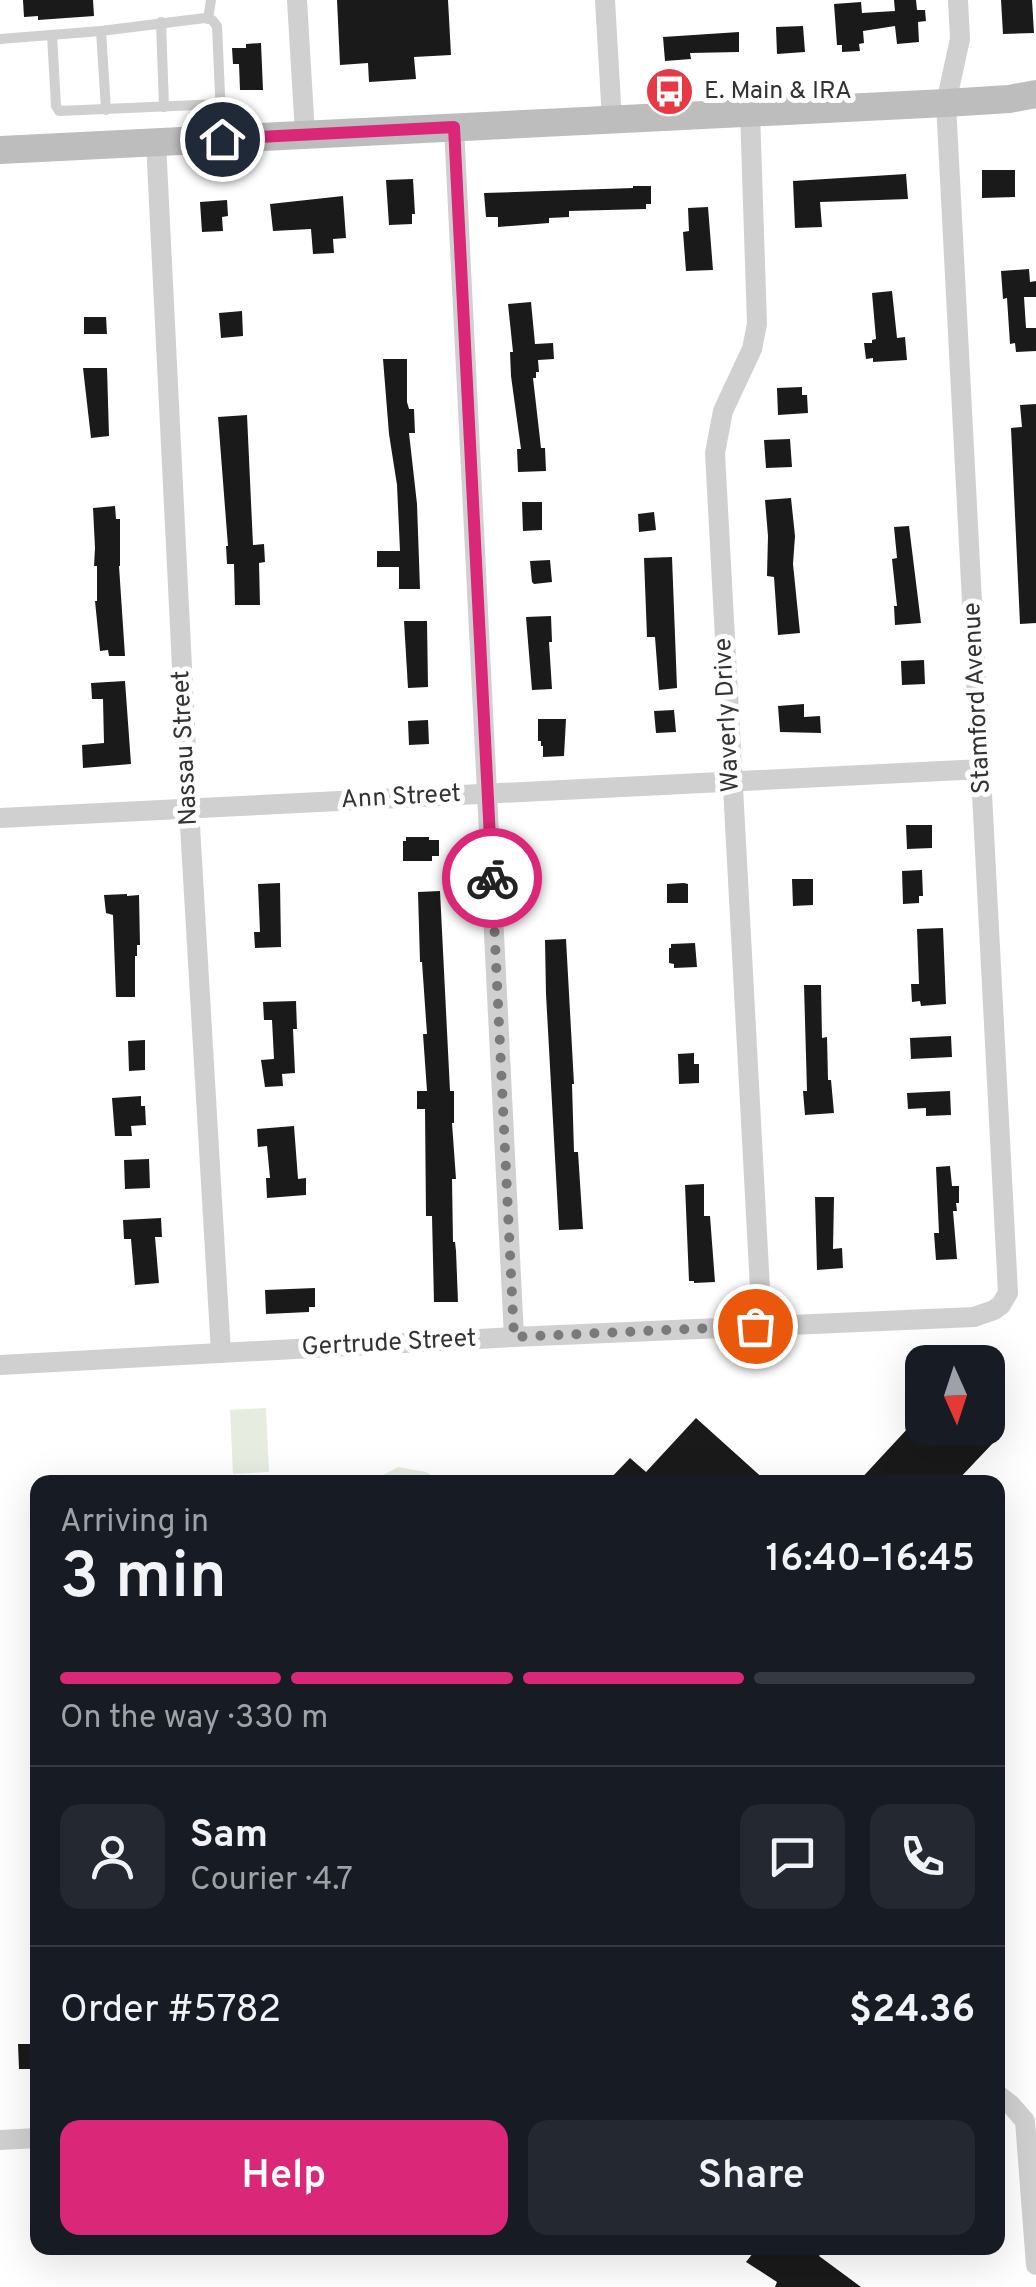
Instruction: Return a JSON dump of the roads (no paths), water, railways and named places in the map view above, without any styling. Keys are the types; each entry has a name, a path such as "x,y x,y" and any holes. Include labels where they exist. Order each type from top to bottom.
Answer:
{"street":[{"path":"297,0 306,134"},
{"path":"606,0 612,120"},
{"name":"Stamford Avenue","path":"958,0 960,39 946,103 1008,1293"},
{"path":"0,150 946,103 1036,94"},
{"name":"Waverly Drive","path":"750,112 757,324 752,348 723,411 715,453 762,1326"},
{"path":"454,127 514,1337"},
{"name":"Nassau Street","path":"156,142 188,809 221,1353"},
{"name":"Ann Street","path":"0,818 982,769"},
{"name":"Gertrude Street","path":"0,1365 974,1317 1001,1304 1008,1293"},
{"path":"1005,2100 1025,2121 1031,2136 1036,2266"},
{"path":"0,2140 30,2138"}],"lane":[{"path":"208,18 211,0"},
{"path":"0,39 208,18 216,26 222,139"},
{"path":"161,22 164,107"},
{"path":"102,31 106,110"},
{"path":"52,35 59,110 220,104"}],"place":[{"name":"E. Main & IRA","path":"669,92"}]}
